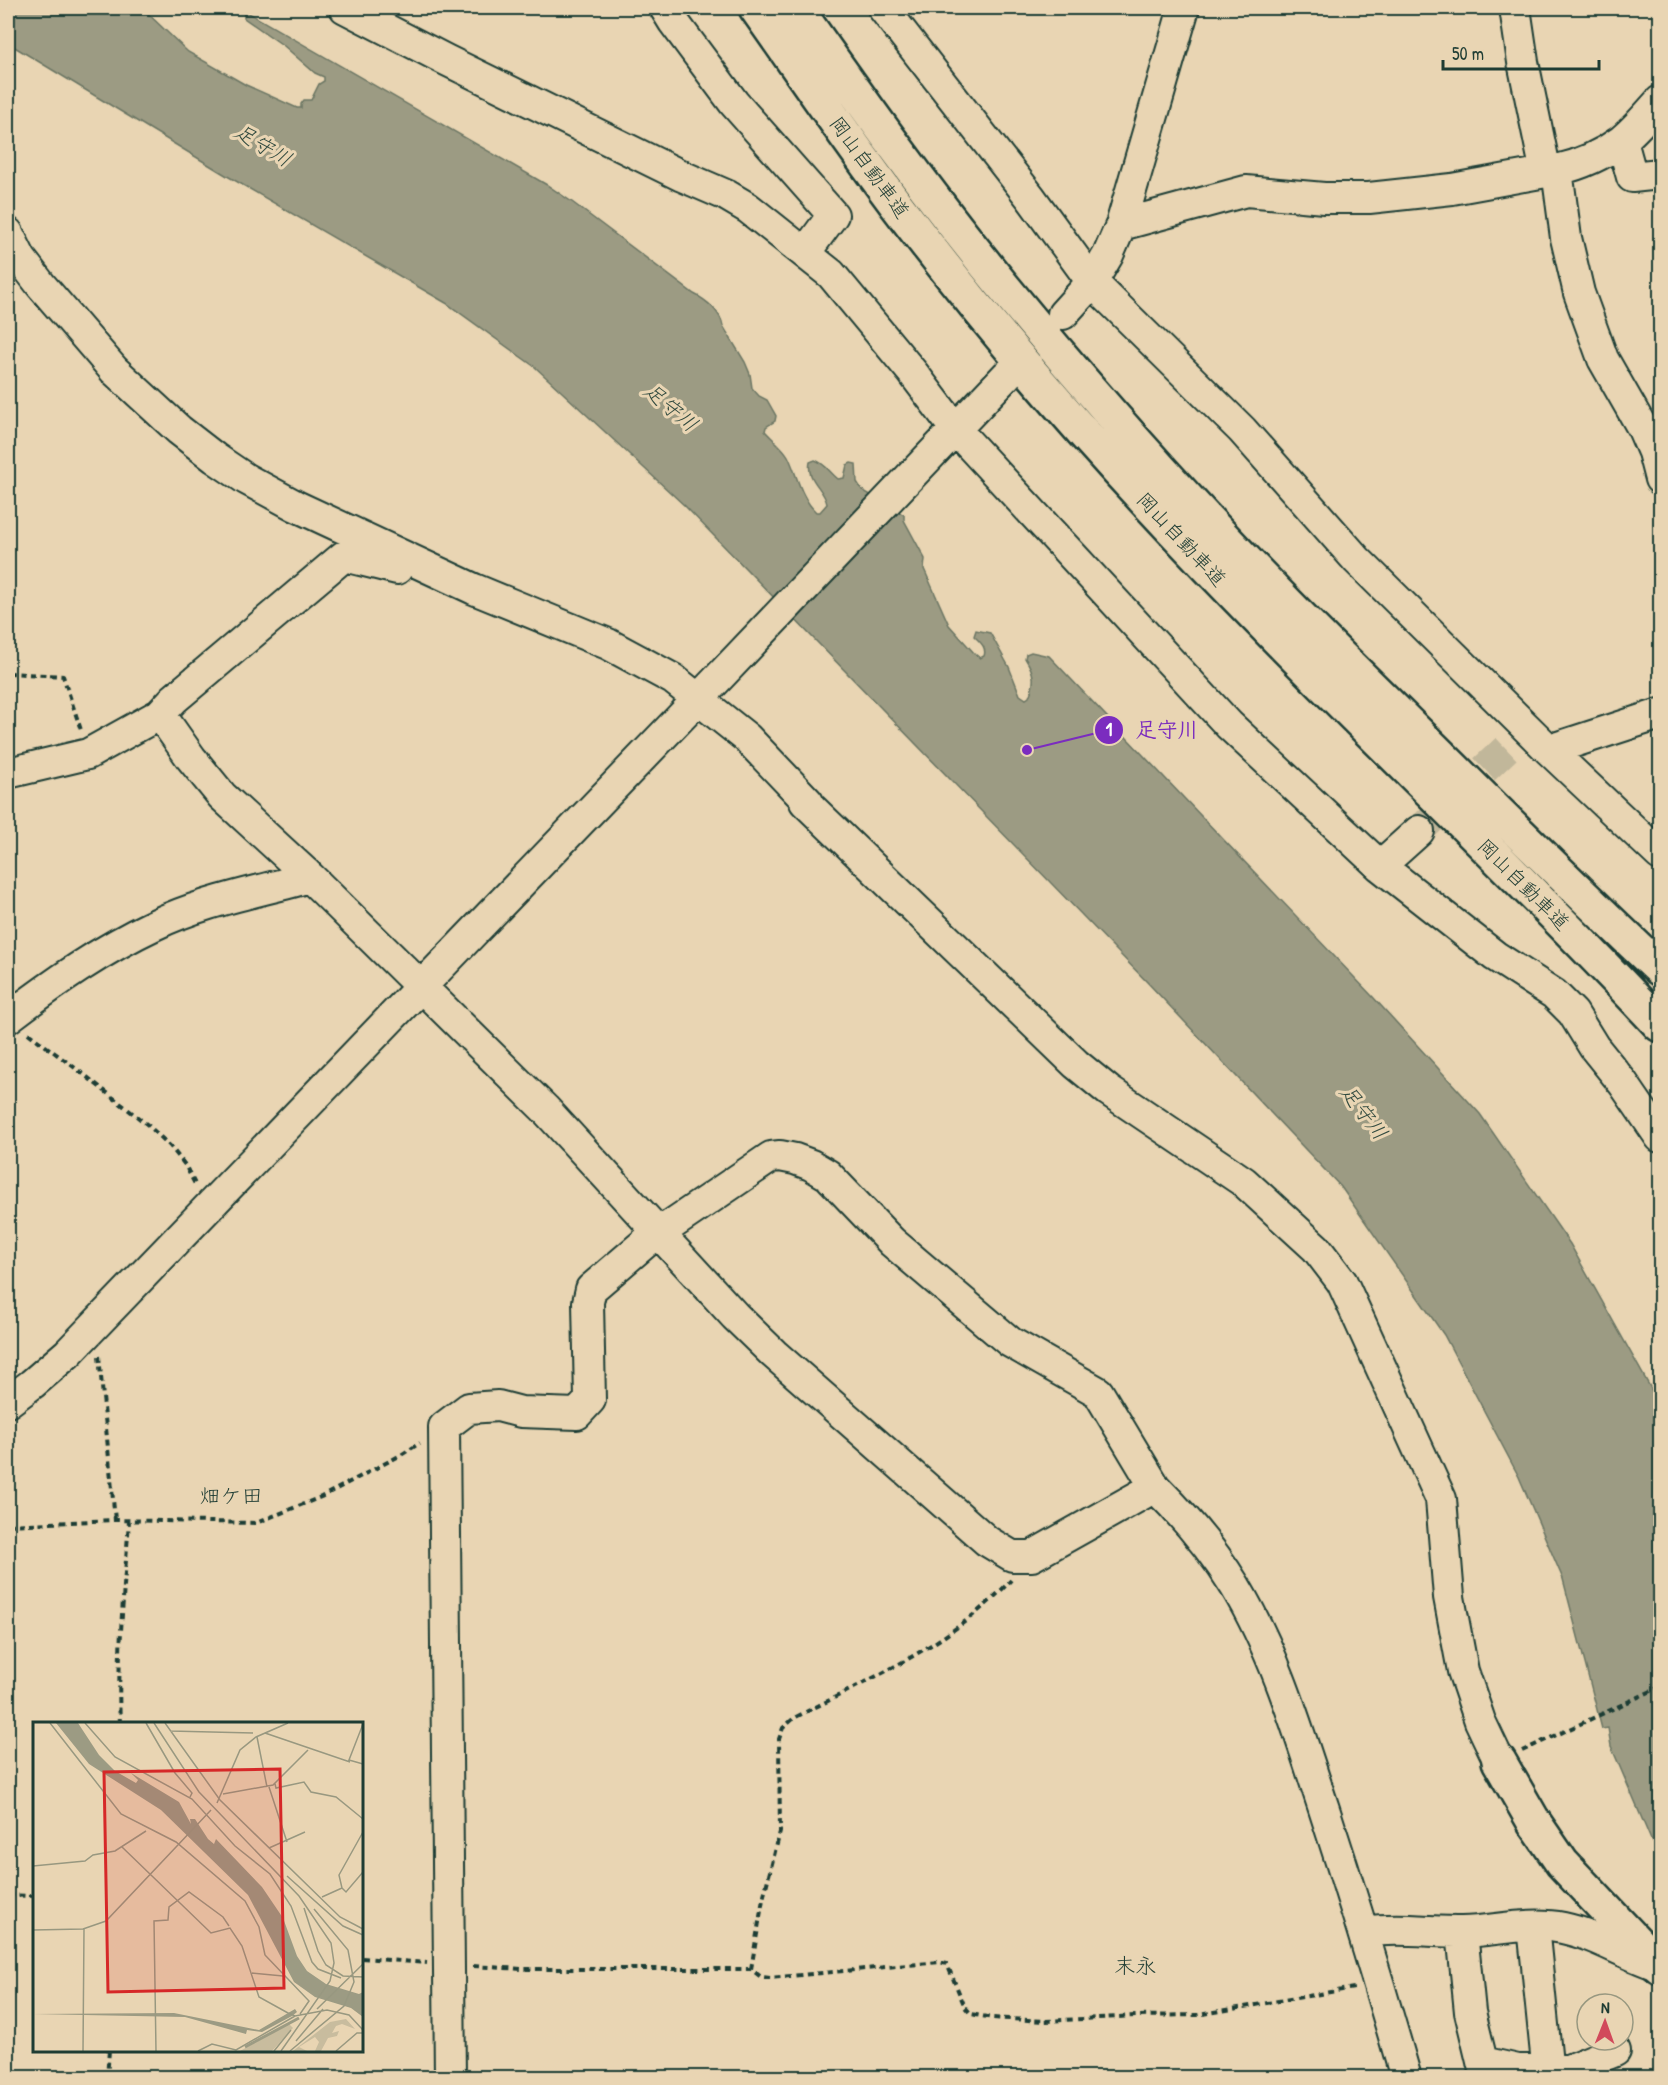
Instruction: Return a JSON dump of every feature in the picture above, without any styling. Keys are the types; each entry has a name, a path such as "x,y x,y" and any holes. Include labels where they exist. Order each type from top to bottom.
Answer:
{"main road":[{"name":"岡山自動車道","path":"756,8 895,203 972,300 1058,402 1154,510 1265,627 1581,941 1660,1025"},
{"name":"岡山自動車道","path":"796,8 924,187 1000,283 1086,385 1286,603 1602,914"},
{"path":"1602,914 1660,969"},
{"path":"1602,914 1660,979"},
{"path":"1508,1757 1534,1822 1562,1863 1659,1966"}],"street":[{"path":"345,8 639,155 726,195 748,208 805,253 838,282 913,374 951,435 1229,725 1380,866 1495,956 1554,993 1573,1013 1594,1047 1623,1083 1660,1137"},
{"path":"665,8 734,103 833,215 805,253"},
{"path":"883,8 1031,198 1092,282 1242,430 1518,738 1549,750 1660,855"},
{"path":"1063,314 1092,282 1108,255 1121,225 1184,8"},
{"path":"1515,8 1523,62 1579,293 1603,359 1644,429 1660,479"},
{"path":"1121,225 1246,191 1324,198 1369,198 1452,189 1551,172 1598,155 1622,141 1660,101"},
{"path":"1622,141 1632,177 1660,174"},
{"path":"8,233 21,259 41,285 114,370 179,430 246,479 296,506 474,589 608,644 702,695 808,802 805,802 1076,1064 1109,1091 1244,1182 1297,1228 1342,1282 1441,1499 1449,1597 1463,1671 1480,1721 1508,1757"},
{"path":"8,1402 68,1353 421,988 1007,375"},
{"path":"8,773 88,754 160,714 344,556 474,589"},
{"path":"160,714 191,758 222,796 306,873 544,1109 735,1316 774,1354 987,1541 1012,1556 1032,1556 1155,1487"},
{"path":"1549,750 1660,714"},
{"path":"1380,866 1419,831"},
{"path":"13,1022 56,982 103,951 156,924 198,909 299,880 306,873"},
{"path":"450,2078 444,1427 469,1408 498,1406 521,1412 577,1414 590,1400 588,1302 591,1289 659,1232 771,1157 780,1156 811,1164 828,1174 892,1242 1010,1342 1098,1392 1155,1487 1209,1547 1253,1619 1292,1713 1364,1932 1406,2078"},
{"path":"1364,1932 1398,1929 1462,1932 1533,1926 1562,1928 1614,1946 1638,1959 1659,1966"},
{"path":"1533,1926 1549,2074"},
{"path":"1462,1932 1470,2012 1484,2070 1518,2070 1549,2074 1568,2070 1613,2052"}],"path":[{"path":"8,674 63,676 88,754"},
{"path":"13,1022 124,1106 171,1146 185,1165 206,1209"},
{"path":"99,1320 104,1416 115,1520"},
{"path":"8,1525 115,1520 256,1523 321,1497 401,1455 444,1427"},
{"path":"120,1722 119,1645 129,1521"},
{"path":"751,1969 763,1899 780,1832 778,1749 783,1728 794,1718 925,1650 960,1625 1004,1587 1018,1571 1022,1556"},
{"path":"1508,1757 1660,1687"},
{"path":"8,1895 33,1896"},
{"path":"363,1958 521,1969 751,1969 761,1977 770,1978 939,1962 947,1964 965,2007 971,2014 992,2018 1045,2020 1197,2015 1379,1984"},
{"path":"107,2078 109,2052"}],"water":[{"path":"8,8 142,8 188,52 246,85 301,108 304,100 311,100 319,84 324,81 324,77 315,73 284,46 244,18 244,13 247,12 547,185 703,300 719,316 745,362 752,388 759,396 767,400 776,416 775,421 766,427 765,431 788,456 802,492 816,512 820,512 827,504 823,493 813,479 809,468 810,462 815,460 819,462 838,479 844,478 847,465 856,464 857,482 862,490 904,515 904,520 925,559 924,569 949,625 975,654 980,658 985,653 982,645 974,636 976,630 990,633 1009,667 1020,695 1026,699 1029,697 1033,681 1032,672 1025,658 1026,654 1031,652 1049,656 1373,997 1480,1114 1570,1244 1660,1405 1660,1861 1611,1746 1608,1728 1602,1729 1563,1579 1519,1477 1444,1335 1341,1187 1148,983 685,506 535,367 446,303 229,177 8,43"}],"tunnel":[{"path":"1419,831 1508,747"}],"place":[{"name":"足守川","path":"1027,750"}],"district":[{"name":"畑ケ田","path":"231,1495"},
{"name":"末永","path":"1135,1965"}]}
